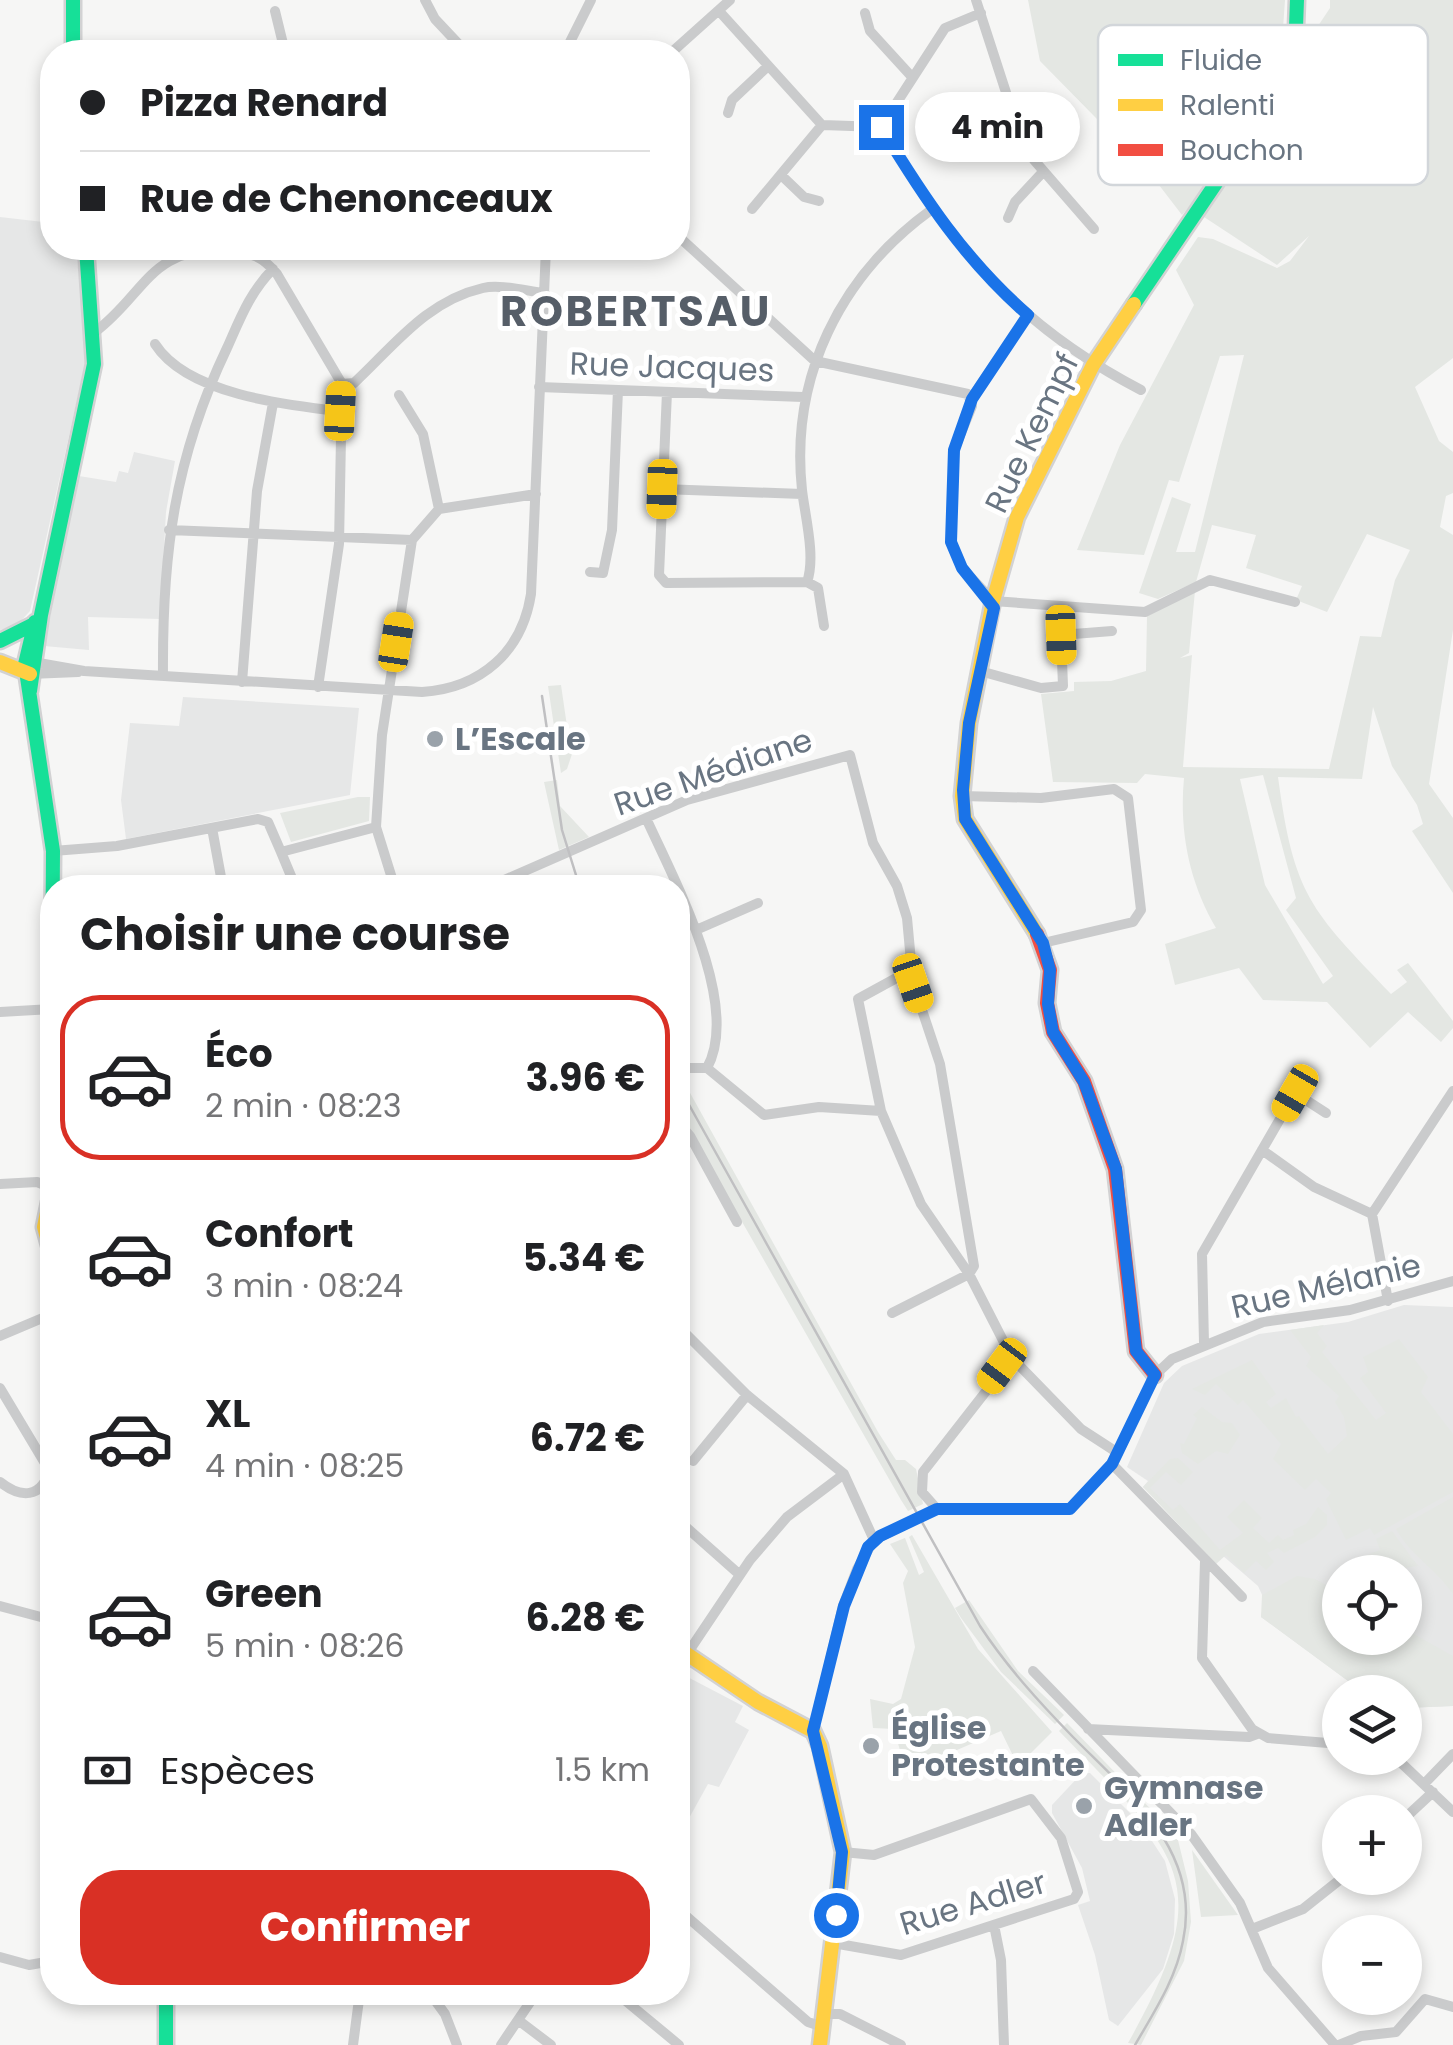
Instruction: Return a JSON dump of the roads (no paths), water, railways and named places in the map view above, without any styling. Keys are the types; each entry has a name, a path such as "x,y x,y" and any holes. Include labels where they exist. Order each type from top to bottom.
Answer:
{"street":[{"path":"72,0 73,40"},
{"path":"425,0 455,40"},
{"path":"570,40 592,0"},
{"path":"685,40 730,0"},
{"path":"976,0 1013,114 1042,173 1094,229"},
{"name":"Rue Kempf","path":"1296,25 1297,0"},
{"path":"274,11 282,40"},
{"path":"718,11 822,126 881,127"},
{"path":"865,13 870,31 912,77"},
{"path":"881,127 944,28 980,13"},
{"path":"728,113 732,100 768,66"},
{"path":"752,209 822,126"},
{"path":"881,127 931,210 970,261 1028,315 1093,365 1141,390"},
{"path":"1008,218 1016,202 1042,173"},
{"path":"780,175 804,198 818,201"},
{"name":"Rue Kempf","path":"1155,1375 1136,1351 1116,1169 1084,1082 1053,1032 1048,1004 1050,970 1043,943 976,840 965,819 962,796 969,723 992,601 1017,517 1093,365 1215,185"},
{"path":"807,582 802,494 804,397 815,361 844,300 861,275 898,236 931,210"},
{"path":"690,247 815,361 956,390 972,399"},
{"path":"54,875 54,851 25,663 94,364 87,260"},
{"path":"94,332 148,274 170,260"},
{"path":"261,260 273,270 342,384 339,536 318,687"},
{"path":"25,663 84,671 422,692 458,686 492,668 510,648 530,603 545,260"},
{"path":"162,676 169,530 188,438 252,292 273,270"},
{"path":"342,384 354,384 404,330 484,288 544,293"},
{"path":"1028,315 972,399 954,450 951,542 962,568 992,601 1145,612 1210,580 1296,602"},
{"path":"155,344 165,360 210,383 273,403 340,411"},
{"name":"Rue Jacques","path":"538,387 804,397"},
{"path":"590,572 604,573 612,530 618,390"},
{"path":"667,392 659,575 666,583 807,582 818,588 824,626"},
{"path":"399,395 423,434 439,509"},
{"path":"242,682 253,533 273,403"},
{"path":"662,489 802,494"},
{"path":"390,875 376,827 388,691 412,540 439,509 536,494"},
{"path":"169,530 412,540"},
{"path":"30,691 33,680 25,663 37,620"},
{"path":"980,671 1041,688 1068,686 1061,635 1112,632"},
{"name":"Rue Médiane","path":"516,875 687,800 847,753 873,843 897,886 908,918 911,970"},
{"path":"962,796 1042,798 1114,789 1128,798 1141,910 1133,922 1043,943"},
{"path":"646,818 671,875"},
{"path":"54,851 117,846 265,819 291,875"},
{"path":"281,852 376,827"},
{"path":"212,828 221,875"},
{"path":"696,930 758,902"},
{"path":"690,917 716,1014 707,1068"},
{"path":"892,1313 969,1274 974,1266 940,1064 911,970 858,999 880,1111 920,1204 969,1274 1012,1358 1115,1459 1242,1597"},
{"path":"0,1012 40,1010"},
{"path":"690,1068 707,1068 764,1115 819,1107 880,1111"},
{"path":"1388,1301 1372,1214 1453,1091"},
{"path":"1204,1343 1202,1254 1295,1093 1326,1113"},
{"path":"690,1136 736,1222"},
{"path":"1262,1150 1314,1188 1372,1214"},
{"path":"0,1184 40,1183"},
{"name":"Rue Mélanie","path":"1155,1375 1172,1359 1204,1343 1264,1322 1388,1301 1453,1281"},
{"path":"0,1336 40,1319"},
{"path":"690,1338 747,1396 844,1474 874,1540"},
{"path":"937,1509 920,1485 930,1462 1012,1358"},
{"path":"820,2045 842,1852 813,1731 850,1586 874,1540 937,1509 1065,1511 1115,1459 1155,1375"},
{"path":"0,1388 40,1454"},
{"path":"693,1461 747,1396"},
{"path":"690,1640 787,1518 844,1474"},
{"path":"0,1482 14,1493 28,1496 40,1490"},
{"path":"690,1530 740,1574"},
{"path":"1205,1561 1202,1658 1257,1734"},
{"path":"0,1606 40,1617"},
{"path":"690,1656 758,1702 813,1731"},
{"path":"1033,1671 1191,1834 1240,1903 1268,1968 1337,2045 1361,2036 1396,2032 1424,1999 1453,2007"},
{"path":"1088,1729 1248,1737 1257,1734 1277,1740 1322,1743"},
{"path":"1422,1797 1453,1754"},
{"path":"1415,1775 1453,1812"},
{"name":"Rue Adler","path":"833,1943 901,1955 1074,1899 1078,1892 1061,1838 1031,1799 874,1856 842,1852"},
{"path":"1252,1930 1304,1909 1322,1894"},
{"path":"690,1919 808,2022 840,2014 901,2045"},
{"path":"994,1925 1001,1960 1004,2045"},
{"path":"0,1956 29,1964 40,1963"},
{"path":"166,2005 166,2045"},
{"path":"353,2045 358,2005"},
{"path":"439,2005 457,2045"},
{"path":"501,2045 528,2005"},
{"path":"631,2005 679,2045"},
{"path":"518,2020 551,2045"}],"tram line":[{"path":"542,696 562,830 576,875"},
{"path":"690,1106 980,1626 1036,1697 1137,1803 1171,1852 1182,1879 1186,1909 1183,1941 1170,1982 1135,2045"}],"place":[{"name":"L’Escale","path":"435,739"},
{"name":"Église Protestante","path":"871,1746"},
{"name":"Gymnase Adler","path":"1084,1806"}],"district":[{"name":"ROBERTSAU","path":"636,311"}]}
